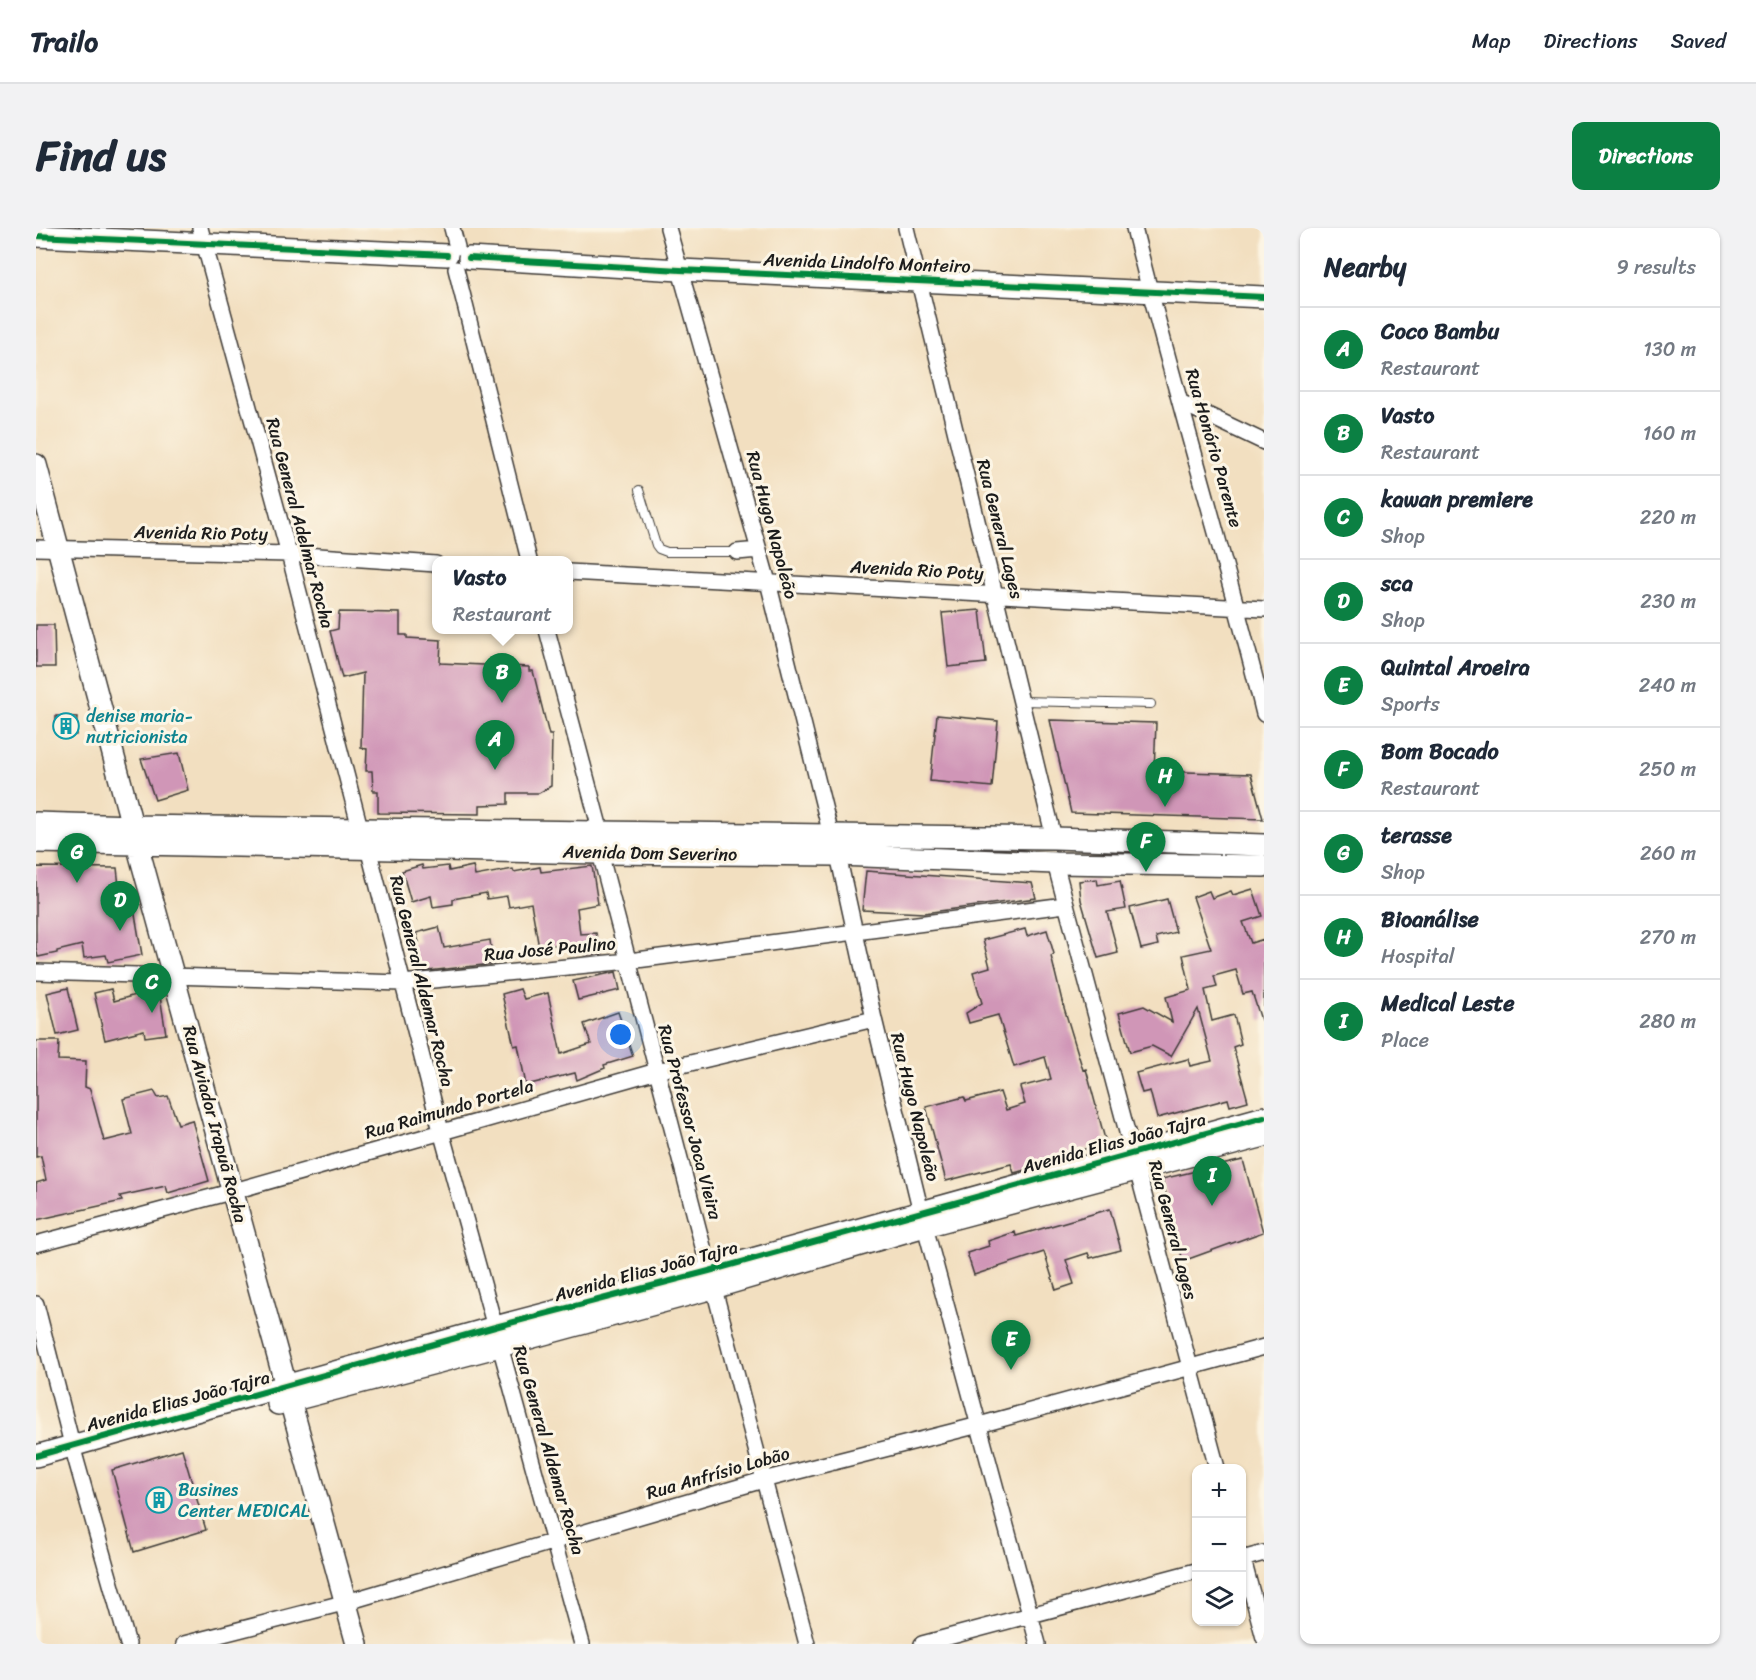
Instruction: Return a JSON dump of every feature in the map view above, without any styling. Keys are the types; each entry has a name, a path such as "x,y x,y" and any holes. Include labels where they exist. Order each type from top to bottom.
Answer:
{"street":[{"name":"Rua Hugo Napoleão","path":"668,228 768,582 831,835"},
{"name":"Rua General Lages","path":"906,228 1054,838"},
{"name":"Rua Honório Parente","path":"1134,228 1149,291 1238,608 1264,714"},
{"name":"Avenida Lindolfo Monteiro","path":"36,236 202,235 457,251 680,270 1264,297"},
{"name":"Rua General Adelmar Rocha","path":"202,235 289,554 360,828"},
{"path":"457,251 528,556"},
{"path":"1180,402 1264,442"},
{"name":"Rua Aviador Irapuã Rocha","path":"36,465 357,1644"},
{"name":"Avenida Rio Poty","path":"36,548 289,554 432,564"},
{"path":"737,552 759,550"},
{"name":"Avenida Rio Poty","path":"573,572 1264,609"},
{"name":"Rua Professor Joca Vieira","path":"548,634 601,843 628,961 807,1644"},
{"name":"Avenida Dom Severino","path":"36,823 135,835 368,848 831,835 1054,838 1264,845"},
{"name":"Avenida Dom Severino","path":"36,842 135,835 360,828 838,855 1264,866"},
{"name":"Rua General Aldemar Rocha","path":"368,848 441,1131 582,1644"},
{"name":"Rua Hugo Napoleão","path":"838,855 874,1019 923,1219 1038,1644"},
{"name":"Rua General Lages","path":"1055,862 1216,1464"},
{"name":"Rua José Paulino","path":"36,972 402,983 628,961 1065,905"},
{"name":"Rua Raimundo Portela","path":"36,1244 234,1191 657,1071 874,1019"},
{"name":"Avenida Elias João Tajra","path":"1135,1162 1264,1117"},
{"name":"Avenida Elias João Tajra","path":"36,1470 74,1453 923,1219 1135,1162 1264,1136"},
{"path":"36,1304 74,1453 128,1644"},
{"name":"Rua Anfrísio Lobão","path":"184,1644 347,1602 763,1479 979,1425 1264,1347"},
{"name":"Avenida Elias João Tajra","path":"36,1456 74,1453"},
{"path":"1246,1557 1264,1552"},
{"path":"922,1644 1193,1572"},
{"path":"1246,1572 1264,1638"}],"lane":[{"path":"639,490 659,549 667,552 737,552"},
{"path":"1021,700 1151,704"}],"building":[{"path":"980,610 986,663 948,667 942,613"},
{"path":"339,612 400,613 400,635 407,635 407,638 441,640 440,663 529,667 529,671 533,671 549,735 552,735 551,786 539,793 508,793 508,804 480,805 480,814 378,813 378,791 373,791 372,771 366,771 367,749 361,748 363,673 342,678 330,631 338,629"},
{"path":"36,625 54,625 55,667 36,667"},
{"path":"937,715 998,721 992,787 930,781"},
{"name":"denise maria- nutricionista","path":"56,716 77,717 76,735 56,734"},
{"path":"1050,720 1156,723 1154,771 1251,774 1263,819 1071,813"},
{"path":"179,753 188,790 155,800 141,759"},
{"path":"422,865 423,869 448,866 449,871 473,866 475,876 513,869 514,872 540,867 541,872 592,866 598,904 577,908 580,934 596,933 600,953 585,955 584,947 561,949 561,944 539,948 531,903 509,907 507,896 487,899 486,893 453,899 453,904 433,907 431,896 411,902 402,871"},
{"path":"36,867 117,868 121,904 133,903 142,955 108,962 106,955 84,958 82,945 38,957"},
{"path":"866,871 1032,883 1036,898 924,913 862,910"},
{"path":"1097,879 1098,885 1120,881 1126,909 1107,912 1118,953 1098,958 1081,900 1079,881"},
{"path":"1253,889 1262,916 1243,922 1251,943 1264,939 1264,1020 1261,1020 1252,992 1243,994 1236,970 1214,976 1217,987 1205,990 1212,1021 1234,1015 1241,1044 1233,1047 1248,1101 1230,1106 1228,1099 1157,1118 1150,1091 1142,1093 1136,1073 1188,1059 1190,1066 1212,1061 1198,1009 1171,1056 1152,1046 1130,1052 1119,1013 1144,1006 1172,1022 1166,997 1191,990 1183,955 1211,949 1193,897 1209,891 1212,898 1231,891 1233,895"},
{"path":"1167,899 1176,932 1156,937 1158,945 1141,949 1130,908"},
{"path":"439,927 444,948 490,940 493,964 418,972 411,944 419,942 416,933"},
{"path":"1025,929 1027,936 1047,930 1054,954 1051,956 1062,1001 1083,1070 1086,1069 1106,1143 1071,1153 1072,1157 1014,1173 1011,1164 946,1181 926,1107 964,1097 966,1101 1000,1092 1006,1110 1025,1104 1020,1087 1051,1079 1045,1057 1014,1067 998,1015 969,1023 966,1013 982,1003 973,972 990,967 983,940"},
{"path":"616,972 620,990 578,1000 573,981"},
{"path":"68,988 78,1030 57,1035 47,993"},
{"path":"111,989 114,1001 138,993 159,990 166,1034 145,1037 144,1030 105,1040 94,993"},
{"path":"520,989 524,999 548,993 561,1054 591,1044 584,1024 618,1012 633,1056 604,1065 605,1068 577,1080 575,1073 526,1085 518,1045 514,1046 502,994"},
{"path":"36,1041 59,1041 58,1060 86,1061 85,1087 90,1089 104,1141 132,1134 123,1099 154,1091 158,1098 168,1096 178,1124 192,1120 209,1181 168,1193 166,1186 120,1196 122,1201 36,1220 36,1183 46,1180 41,1156 36,1157"},
{"path":"1243,1160 1263,1232 1183,1261 1162,1179"},
{"path":"1110,1209 1121,1250 1090,1258 1088,1253 1066,1260 1074,1284 1056,1290 1044,1252 974,1275 967,1253 989,1246 988,1241 1015,1232 1016,1236"},
{"name":"Busines Center MEDICAL","path":"182,1449 206,1530 134,1552 112,1470"}],"cycle path":[{"path":"36,236 447,255"},
{"path":"469,258 1264,297"},
{"path":"36,1456 495,1327 709,1271 1264,1117"}],"place":[{"name":"Vasto","path":"502,703"},
{"name":"denise maria- nutricionista","path":"66,726"},
{"name":"Coco Bambu","path":"495,770"},
{"name":"Bioanálise","path":"1165,807"},
{"name":"Bom Bocado","path":"1146,872"},
{"name":"terasse","path":"77,883"},
{"name":"sca","path":"120,931"},
{"name":"kawan premiere","path":"152,1013"},
{"name":"Medical Leste","path":"1212,1206"},
{"name":"Quintal Aroeira","path":"1011,1370"},
{"name":"Busines Center MEDICAL","path":"159,1500"}]}
